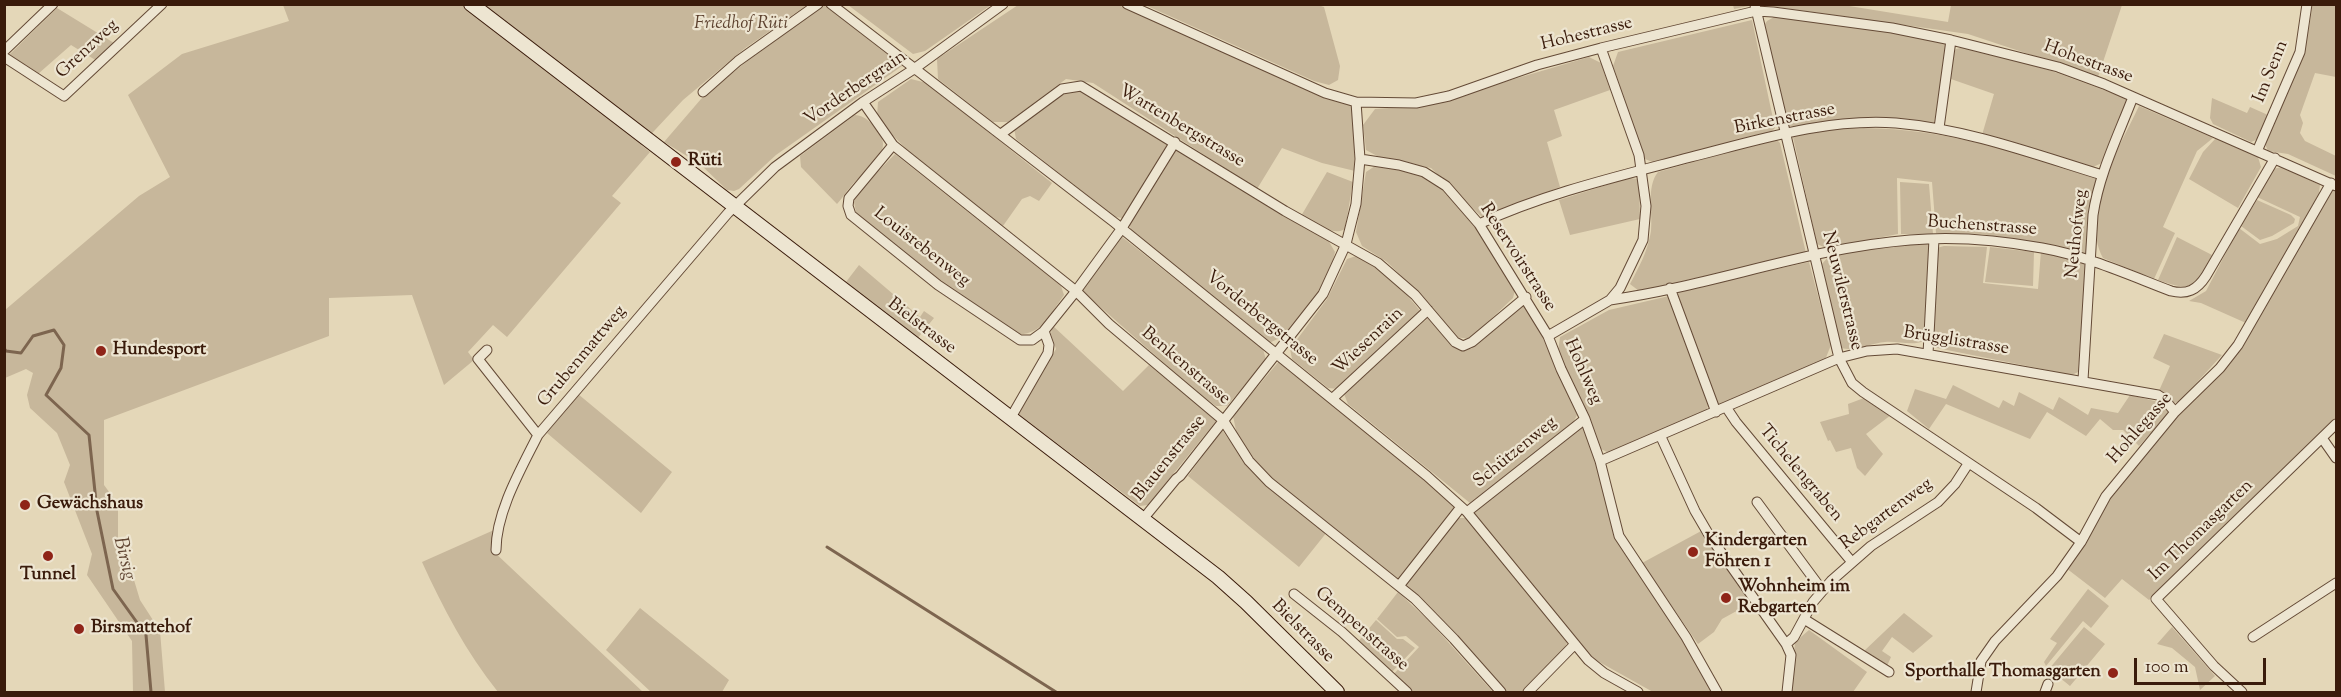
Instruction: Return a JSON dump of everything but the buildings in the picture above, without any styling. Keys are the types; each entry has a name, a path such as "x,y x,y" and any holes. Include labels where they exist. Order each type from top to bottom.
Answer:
{"main road":[{"name":"Bielstrasse","path":"471,4 1143,519 1239,596 1337,693"}],"street":[{"path":"4,51 53,4"},
{"name":"Grenzweg","path":"4,57 64,96 162,4"},
{"path":"703,92 738,61 818,4"},
{"name":"Vorderbergstrasse","path":"831,4 1122,228 1427,476 1464,510 1588,660 1604,673 1638,693"},
{"name":"Vorderbergrain","path":"733,207 775,167 862,102 914,69 1003,4"},
{"name":"Hohestrasse","path":"1127,4 1325,93 1356,102 1416,103 1449,96 1537,64 1755,8 1890,28 1951,40 2058,67 2258,149 2334,184"},
{"name":"Im Senn","path":"2258,149 2300,52 2307,4"},
{"name":"Neuwilerstrasse","path":"1755,8 1839,358 1852,382 1863,392 1968,464 2036,508 2081,542"},
{"path":"1939,129 1951,40"},
{"name":"Hohlweg","path":"1601,48 1639,155 1646,206 1643,240 1620,288 1610,300 1548,336 1585,419 1600,461 1620,536 1686,637 1717,693"},
{"name":"Wartenbergstrasse","path":"1001,134 1062,89 1081,86 1285,211 1377,263 1415,295 1455,342 1463,345 1472,342 1526,297"},
{"name":"Neuhofweg","path":"2083,380 2093,215 2102,175 2133,97"},
{"name":"Benkenstrasse","path":"862,102 893,145 1076,291 1109,324 1223,420 1249,461 1270,483 1415,599 1501,693"},
{"name":"Blauenstrasse","path":"1143,519 1180,476 1323,294 1346,244 1356,204 1360,159 1356,102"},
{"name":"Birkenstrasse","path":"1479,224 1516,207 1642,170 1785,133 1823,126 1859,123 1893,123 1977,137 2102,175"},
{"path":"1010,419 1048,353 1049,345 1044,331 1122,228 1175,142"},
{"name":"Louisrebenweg","path":"893,145 849,198 848,206 851,215 938,285 1020,340 1032,340 1044,331"},
{"name":"Buchenstrasse","path":"1610,300 1873,244 1934,239 1997,241 2044,248 2091,260 2181,293 2196,289 2206,276 2275,158"},
{"name":"Reservoirstrasse","path":"1360,159 1399,165 1424,172 1446,186 1479,224 1548,336"},
{"name":"Hohlegasse","path":"1976,693 1982,661 1995,641 2056,576 2081,542 2106,495 2175,412 2220,368 2238,345 2334,184"},
{"name":"Grubenmattweg","path":"496,550 496,532 518,475 538,435 733,207"},
{"path":"1928,354 1934,239"},
{"path":"1670,288 1716,412"},
{"name":"Wiesenrain","path":"1333,398 1428,310"},
{"name":"Brügglistrasse","path":"1600,461 1661,437 1839,358 1882,348 2083,380 2158,395 2175,412"},
{"path":"487,350 478,360 538,435"},
{"name":"Tichelengraben","path":"1726,407 1851,561"},
{"name":"Schützenweg","path":"1398,586 1464,510 1585,419"},
{"name":"Im Thomasgarten","path":"2242,693 2214,666 2156,599 2337,424"},
{"path":"1661,437 1709,536 1786,644 1791,655 1787,693"},
{"path":"2322,438 2337,458"},
{"name":"Rebgartenweg","path":"1786,644 1794,636 1813,602 1851,561 1938,502 1955,484 1968,464"},
{"path":"1757,502 1822,591"},
{"path":"2253,637 2337,583"},
{"name":"Gempenstrasse","path":"1294,594 1342,632 1407,693"},
{"path":"1804,620 1889,672"},
{"path":"1528,693 1575,644"}],"green space":[{"name":"Friedhof Rüti","path":"283,5 807,5 744,49 683,100 641,145 650,152 612,196 621,203 507,337 493,325 468,352 474,360 444,385 412,295 329,298 329,336 104,420 104,485 118,504 118,546 131,570 140,600 160,631 165,692 133,692 132,641 87,575 92,554 64,482 70,465 57,433 30,408 27,395 33,373 26,369 5,378 5,310 139,196 170,177 128,95 182,54 289,21"},
{"path":"824,5 902,66 776,155 734,191 727,190 700,164 664,142 701,99 758,52"},
{"path":"848,5 991,5 925,51 913,54"},
{"path":"1018,5 1121,6 1322,97 1353,106 1355,171 1322,163 1282,148 1257,189 1093,83 1066,79 1008,122 993,122 938,79 937,59"},
{"path":"1145,5 1318,5 1324,7 1340,66 1338,80 1329,85 1314,81"},
{"path":"1733,5 1753,5 1734,9"},
{"path":"1753,5 1843,5 1948,22 1951,5 2122,5 2098,77 1968,34"},
{"path":"2312,5 2336,5 2336,77 2315,73 2300,115 2303,123 2300,133 2305,141 2336,156 2336,176 2288,154 2268,151 2265,144 2301,58"},
{"path":"57,8 114,43 97,61 71,45 38,74 12,60 9,55"},
{"path":"1774,17 1805,19 1947,42 1934,124 1789,126 1763,27"},
{"path":"1752,20 1775,128 1770,133 1655,163 1645,159 1613,66 1618,52"},
{"path":"1964,47 2052,71 2128,99 2104,162 2093,167 1982,135 1994,94 1948,78 1951,55 1956,49"},
{"path":"1589,57 1601,63 1610,90 1554,110 1562,136 1547,142 1560,187 1483,218 1431,168 1379,157 1366,150 1363,125 1375,109 1426,105"},
{"path":"911,79 927,83 1052,183 1039,201 1030,196 1022,199 1003,226 936,175 890,133 877,117 878,102"},
{"path":"1077,90 1087,92 1171,144 1126,216 1122,218 1115,217 1016,139 1014,128 1064,93"},
{"path":"2212,98 2247,113 2250,107 2268,115 2261,138 2251,142 2213,124 2210,118"},
{"path":"2139,106 2213,138 2197,151 2163,227 2175,233 2154,279 2103,258 2097,240 2096,220 2104,180"},
{"path":"855,115 866,119 877,131 883,141 882,150 876,161 837,204 801,167 800,156"},
{"path":"1894,129 1953,137 2011,151 2096,179 2088,212 2088,254 1982,234 1936,233 1932,182 1897,178 1898,234 1826,248 1817,244 1793,137 1807,131"},
{"path":"2216,138 2258,157 2261,167 2238,208 2189,179 2203,152"},
{"path":"1772,140 1780,143 1806,253 1639,291 1630,284 1643,259 1650,238 1651,192 1658,172"},
{"path":"1176,148 1328,240 1335,252 1331,268 1332,276 1282,337 1269,343 1131,231 1129,221"},
{"path":"895,154 1061,286 1064,295 1039,328 1025,334 1016,334 946,287 857,217 854,202 857,193"},
{"path":"1378,164 1408,170 1422,176 1435,183 1460,205 1480,232 1515,290 1513,298 1470,339 1455,337 1421,295 1387,262 1362,246 1356,232 1366,172"},
{"path":"2282,167 2320,185 2318,199 2246,323 2201,303 2189,301 2206,291 2239,228 2260,244 2277,239 2298,226 2300,217 2257,197 2273,169"},
{"path":"1327,172 1353,182 1345,229 1340,231 1329,230 1301,216"},
{"path":"1629,178 1639,179 1640,219 1570,235 1559,200"},
{"path":"1900,182 1929,184 1933,234 1901,234"},
{"path":"2332,188 2336,190 2336,419 2149,600 2122,579 2105,598 2066,568 2108,497 2177,416 2239,351"},
{"path":"2257,200 2291,215 2295,219 2294,223 2260,240 2241,226"},
{"path":"1121,236 1263,349 1266,360 1227,406 1216,406 1198,393 1081,290"},
{"path":"2177,237 2212,255 2197,280 2186,286 2158,280"},
{"path":"1931,241 1925,341 1885,342 1852,349 1841,348 1822,264 1829,256 1881,246"},
{"path":"1944,246 1987,247 1983,283 2038,289 2041,251 2087,263 2078,372 2072,375 1937,348 1932,342 1937,248"},
{"path":"1990,247 2034,252 2033,286 1985,282"},
{"path":"1359,255 1393,280 1421,312 1338,389 1328,388 1292,359 1290,349 1327,299 1347,259"},
{"path":"1809,262 1831,345 1825,360 1718,406 1676,295 1681,290"},
{"path":"859,265 920,317 924,311 934,318 917,339 846,282"},
{"path":"1669,296 1709,403 1706,412 1609,453 1601,449 1590,419 1558,352 1560,337 1609,310"},
{"path":"1525,302 1578,413 1573,423 1470,503 1348,404 1344,394 1428,318 1452,346 1471,349"},
{"path":"1052,325 1123,391 1149,365 1217,420 1148,505 1140,506 1017,413 1056,349 1051,334"},
{"path":"2164,334 2222,355 2179,402 2173,403 2158,393 2170,366 2153,358"},
{"path":"1280,360 1457,506 1400,580 1264,472 1237,435 1233,416"},
{"path":"1953,385 1999,408 2003,400 2014,406 2019,392 2053,410 2059,397 2088,415 2091,408 2118,413 2130,395 2163,403 2169,413 2139,446 2123,430 2113,430 2100,419 2086,436 2047,412 2030,439 1946,404 1929,429 1907,411 1915,389 1946,399"},
{"path":"578,394 672,472 641,513 547,433"},
{"path":"1864,398 1891,415 1866,434 1883,454 1865,476 1857,468 1851,448 1836,452 1830,440 1828,441 1820,422 1849,414 1848,404"},
{"path":"1583,425 1599,470 1614,537 1680,633 1713,692 1653,692 1594,659 1471,513"},
{"path":"1222,430 1248,466 1327,532 1299,567 1188,476"},
{"path":"1456,518 1466,518 1567,643 1524,692 1505,692 1445,623 1404,585"},
{"path":"494,530 492,550 643,692 498,692 456,629 422,562"},
{"path":"1703,530 1753,602 1722,619 1714,632 1698,644 1642,563"},
{"path":"2088,589 2109,606 2091,628 2083,621 2046,666 2044,662 2057,643 2050,639"},
{"path":"1398,592 1430,622 1493,692 1412,692 1393,675 1419,647 1406,636 1397,637 1377,619"},
{"path":"640,608 729,680 722,692 651,692 606,650"},
{"path":"1904,613 1933,636 1913,653 1892,637 1882,651 1891,657 1887,666 1863,652"},
{"path":"1376,620 1397,639 1403,639 1415,648 1390,674 1357,643"},
{"path":"2084,627 2105,644 2070,686 2049,669"},
{"path":"2172,627 2215,676 2200,690 2195,667 2172,648 2157,644"},
{"path":"1809,630 1867,672 1853,692 1791,692 1795,642"}],"waterway":[{"name":"Birsig","path":"4,348 6,351 21,353 33,336 54,330 64,345 61,368 46,395 89,435 97,511 113,589 146,635 151,692"},
{"path":"827,547 1056,692"}],"place":[{"name":"Rüti","path":"676,162"},
{"name":"Hundesport","path":"101,351"},
{"name":"Gewächshaus","path":"25,505"},
{"name":"Kindergarten Föhren 1","path":"1693,552"},
{"name":"Tunnel","path":"48,556"},
{"name":"Wohnheim im Rebgarten","path":"1726,598"},
{"name":"Birsmattehof","path":"79,629"},
{"name":"Sporthalle Thomasgarten","path":"2113,673"}]}
